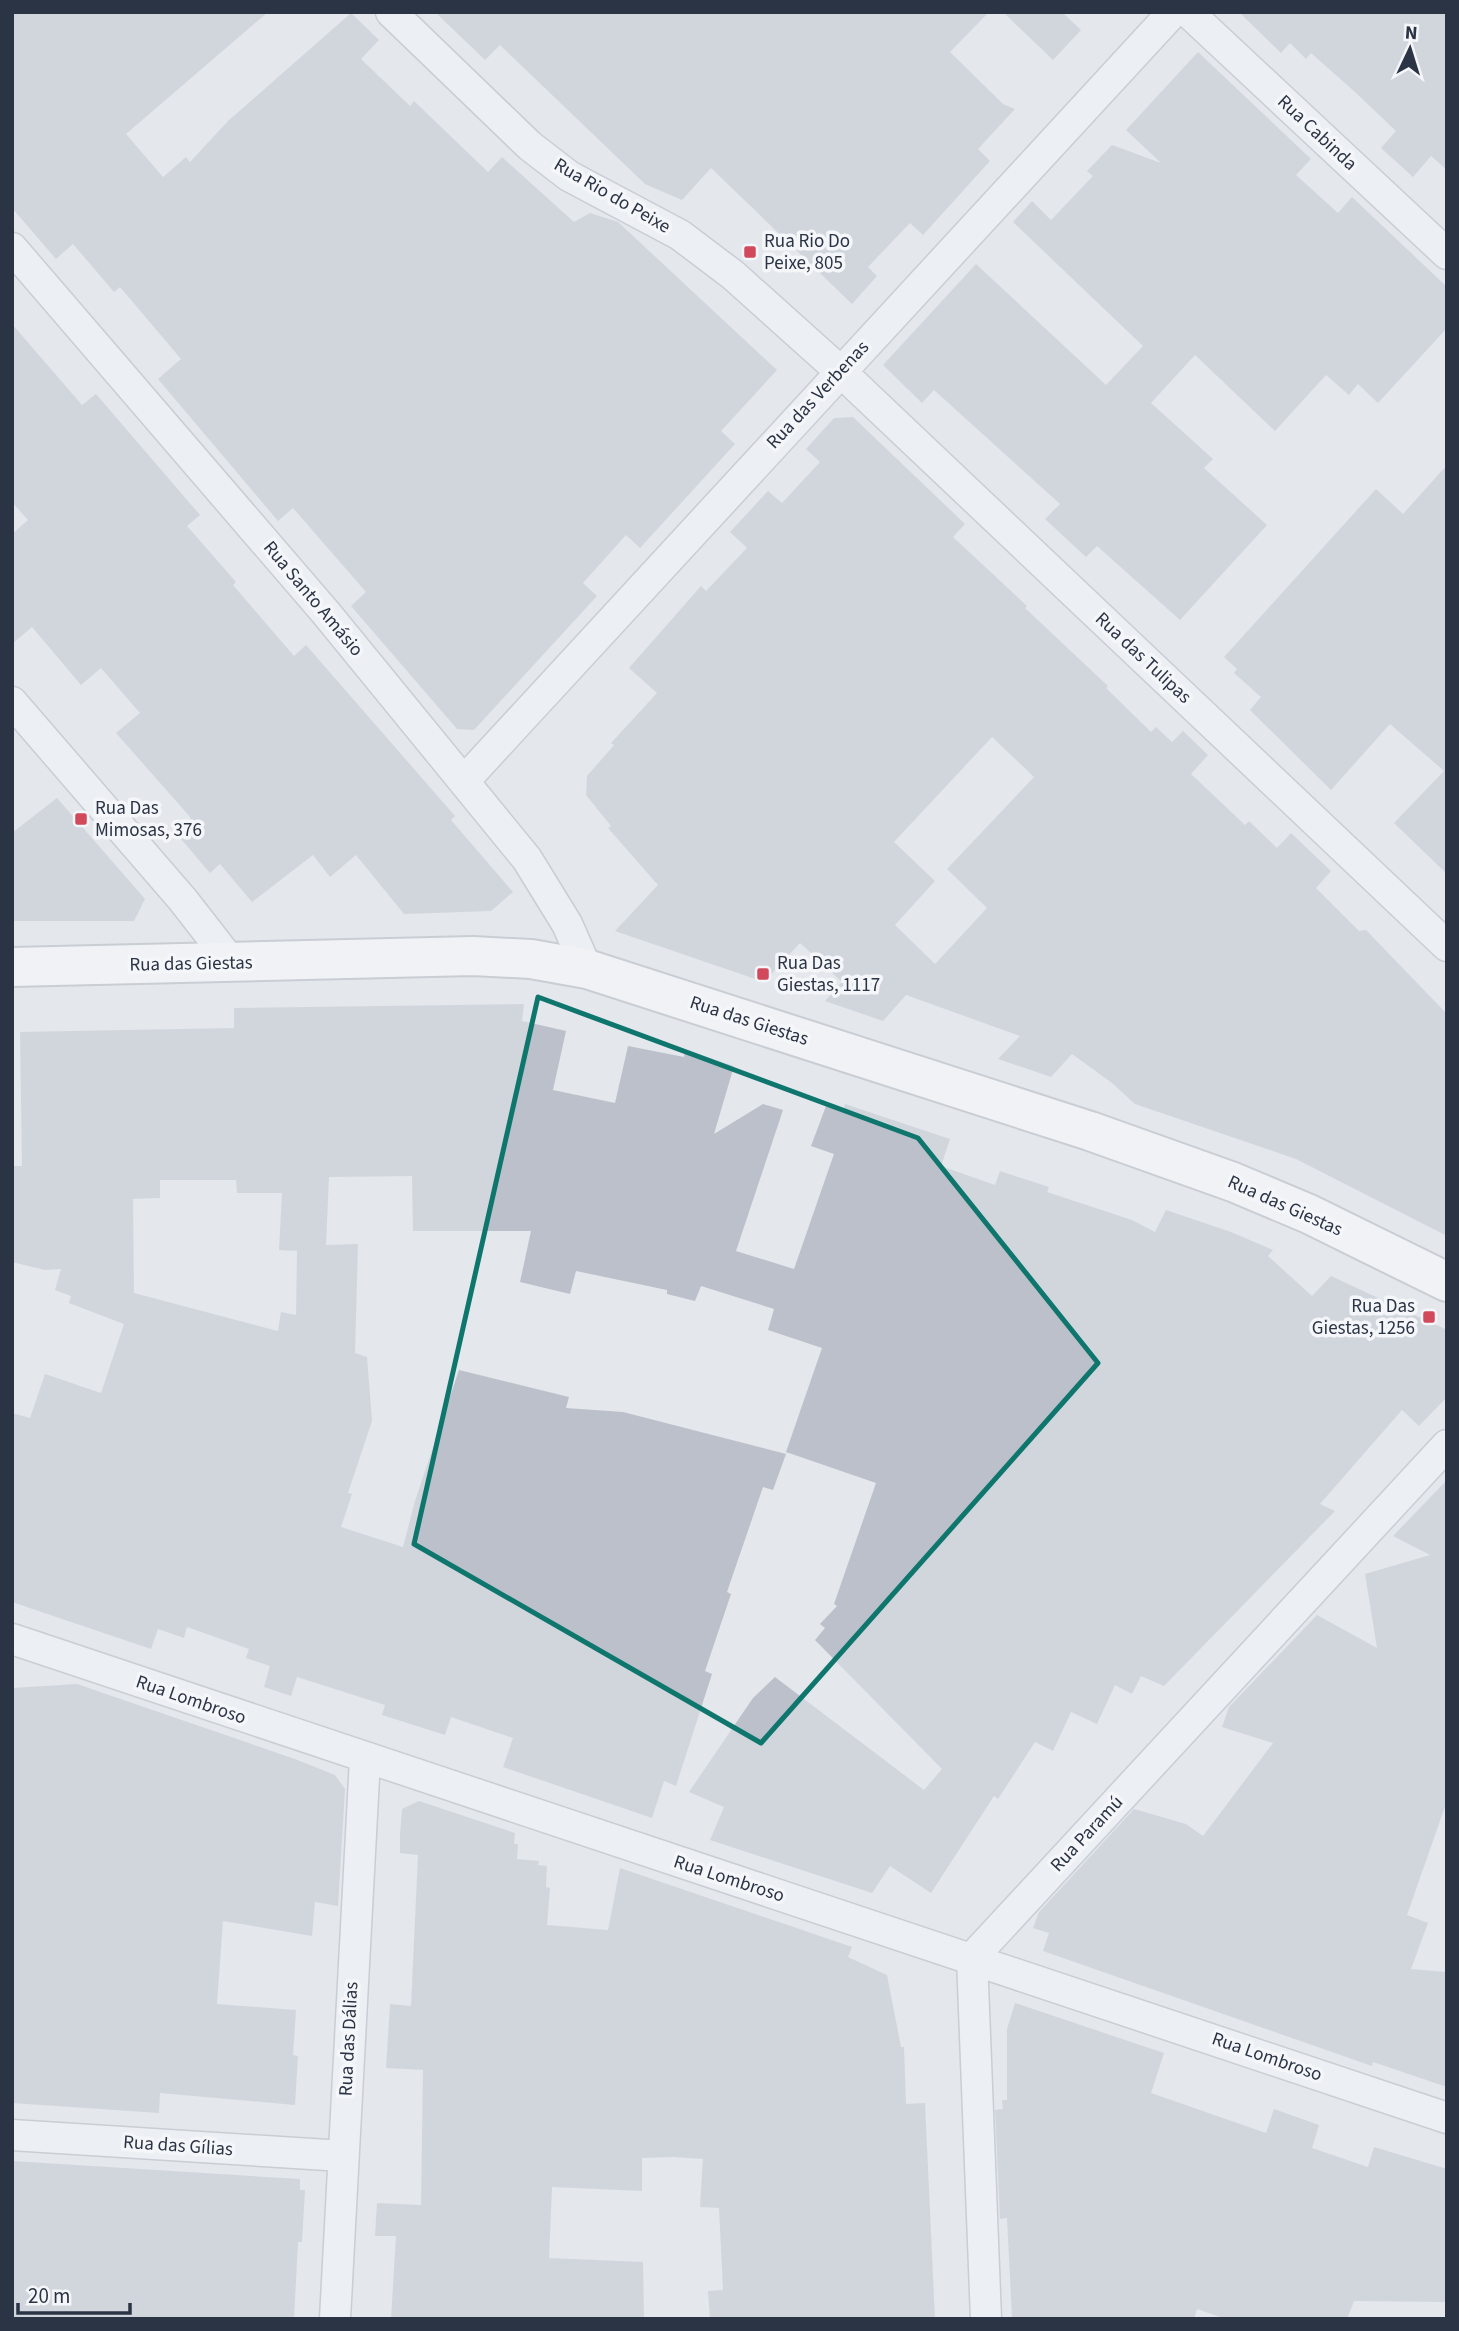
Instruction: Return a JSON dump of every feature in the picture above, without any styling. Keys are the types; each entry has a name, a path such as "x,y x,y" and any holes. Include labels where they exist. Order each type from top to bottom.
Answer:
{"main road":[{"name":"Rua das Giestas","path":"12,967 473,956 531,959 587,969 1090,1131 1233,1182 1309,1214 1447,1282"}],"street":[{"name":"Rua Rio do Peixe","path":"391,12 530,146 569,176 680,235 733,275 840,371"},
{"name":"Rua das Verbenas","path":"464,781 1173,12"},
{"name":"Rua Cabinda","path":"1188,12 1447,254"},
{"name":"Rua Santo Amásio","path":"12,248 527,859 550,893 587,969"},
{"name":"Rua das Tulipas","path":"840,371 1447,946"},
{"path":"12,702 183,900 232,963"},
{"name":"Rua Paramú","path":"972,1958 1447,1445"},
{"name":"Rua Lombroso","path":"12,1639 1447,2118"},
{"name":"Rua das Dálias","path":"335,2319 365,1759"},
{"path":"972,1958 986,2319"},
{"name":"Rua das Gílias","path":"12,2135 343,2156"}],"highlighted area":[{"path":"538,997 918,1138 1098,1363 761,1743 414,1544"}],"building":[{"path":"12,12 268,12 126,134 163,177 186,157 190,162 228,121 351,13 379,40 361,59 410,106 414,101 488,172 502,157 574,222 590,213 618,222 777,370 721,431 735,444 640,548 626,535 583,583 597,596 474,730 457,729 351,606 366,592 293,508 278,521 158,379 181,359 120,287 114,292 73,244 56,259 12,208"},
{"path":"435,12 989,12 950,52 1003,104 1015,109 978,149 990,161 923,235 910,223 868,267 877,276 852,304 711,168 682,200 645,184 500,45 485,60"},
{"path":"1003,12 1062,12 1081,30 1053,60"},
{"path":"1239,12 1447,12 1447,170 1431,156 1413,177 1381,148 1396,131 1355,92 1311,53 1306,59 1290,43 1281,53"},
{"path":"1198,52 1311,159 1296,175 1338,213 1352,197 1447,287 1447,328 1378,403 1358,384 1349,395 1326,375 1275,431 1195,355 1151,403 1213,459 1204,468 1267,525 1180,620 1097,546 1086,557 1045,519 1060,504 934,390 922,403 883,365 976,264 1106,385 1143,346 1013,222 1032,201 1051,220 1093,176 1087,171 1112,145 1161,163 1126,130"},
{"path":"12,324 82,405 96,394 200,515 187,526 236,582 233,585 294,656 306,645 455,816 451,820 513,892 491,911 404,914 356,855 330,877 313,855 252,902 220,864 210,873 175,832 191,818 116,733 140,713 101,668 81,685 32,627 12,644 12,534 28,520 12,502"},
{"path":"853,417 965,524 953,537 1027,606 1025,608 1108,686 1106,688 1151,732 1156,727 1172,742 1183,731 1208,755 1191,774 1245,825 1249,821 1277,848 1291,833 1331,871 1316,888 1359,931 1366,930 1447,1014 1447,1236 1296,1159 1135,1104 1112,1083 1072,1054 1051,1077 998,1059 1020,1036 906,995 883,1021 825,1001 842,982 800,943 764,982 615,931 658,885 608,828 611,826 586,795 587,776 614,745 611,743 657,693 629,668 701,586 706,591 747,548 730,532 768,491 782,503 820,462 806,449 834,418","holes":["992,737 1034,777 947,869 987,908 935,964 895,925 935,881 894,842"]},
{"path":"1447,465 1447,874 1394,823 1444,771 1390,724 1331,790 1250,710 1261,697 1234,673 1237,669 1224,657 1376,489 1403,514"},
{"path":"57,798 145,899 134,921 12,921 12,833"},
{"path":"524,1004 522,1021 566,1031 553,1090 615,1103 628,1046 684,1057 685,1050 734,1066 714,1134 763,1104 783,1110 736,1251 794,1269 834,1154 811,1146 826,1106 843,1111 845,1104 950,1139 941,1166 995,1185 1000,1171 1049,1187 1047,1192 1132,1220 1155,1232 1166,1210 1231,1232 1273,1250 1268,1256 1312,1296 1331,1276 1447,1330 1447,1397 1419,1426 1402,1410 1320,1504 1335,1511 1164,1686 1141,1676 1132,1694 1115,1685 1097,1724 1071,1712 1053,1751 1035,1742 998,1799 994,1796 931,1893 890,1866 872,1893 710,1840 724,1807 689,1792 753,1698 775,1677 924,1790 942,1769 815,1640 825,1628 820,1624 837,1606 834,1604 876,1483 786,1452 822,1348 768,1330 774,1309 701,1286 695,1301 667,1294 667,1290 576,1271 570,1294 520,1282 531,1231 413,1231 412,1176 329,1177 326,1245 358,1244 355,1353 367,1357 372,1421 348,1493 352,1494 341,1527 403,1547 415,1501 459,1370 569,1397 566,1408 623,1412 786,1454 773,1490 763,1487 727,1592 731,1594 705,1671 712,1674 676,1786 664,1781 652,1818 503,1767 513,1738 451,1717 445,1735 382,1715 385,1705 297,1677 291,1696 264,1687 270,1666 246,1658 249,1649 187,1627 184,1638 158,1629 151,1649 12,1602 12,1413 30,1418 45,1374 101,1393 124,1324 69,1303 71,1296 55,1290 61,1269 45,1270 12,1262 12,1166 22,1166 20,1032 234,1028 234,1008","holes":["160,1180 236,1180 237,1193 282,1193 279,1250 297,1251 296,1315 281,1312 278,1331 134,1293 133,1199 160,1198"]},
{"path":"1447,1480 1447,1801 1407,1915 1428,1923 1411,1969 1447,1972 1447,2087 1373,2062 1372,2066 1043,1951 1049,1933 1033,1928 1039,1912 1134,1809 1186,1824 1203,1836 1273,1743 1222,1727 1229,1707 1317,1615 1377,1648 1365,1574 1430,1555 1393,1536"},
{"path":"77,1684 295,1759 335,1775 345,1789 338,1906 315,1902 312,1936 223,1921 217,2004 296,2010 293,2055 298,2056 295,2105 160,2093 159,2113 12,2103 12,1688"},
{"path":"419,1801 515,1833 514,1844 518,1844 517,1859 539,1861 538,1865 547,1866 546,1887 550,1888 547,1925 608,1930 620,1868 852,1947 848,1957 887,1975 901,2047 904,2047 906,2104 925,2103 935,2319 710,2319 708,2291 723,2290 719,2208 700,2207 703,2159 673,2157 642,2158 642,2191 552,2187 549,2258 643,2262 644,2319 391,2319 396,2236 375,2236 377,2203 421,2205 423,2070 386,2068 390,2004 411,2006 418,1855 400,1853 400,1835 402,1809"},
{"path":"1015,2003 1164,2053 1151,2093 1266,2133 1274,2109 1319,2125 1312,2148 1368,2167 1374,2147 1447,2169 1447,2302 1354,2301 1347,2319 1226,2319 1197,2309 1194,2319 1012,2318 1007,2218 1000,2219 995,2110 1003,2109 1002,2100 1007,2100 1007,2029"},
{"path":"12,2161 300,2179 300,2190 305,2190 302,2242 298,2242 294,2319 12,2318"}],"place":[{"name":"Rua Rio Do Peixe, 805","path":"750,252"},
{"name":"Rua Das Mimosas, 376","path":"81,819"},
{"name":"Rua Das Giestas, 1117","path":"763,974"},
{"name":"Rua Das Giestas, 1256","path":"1429,1317"}]}
